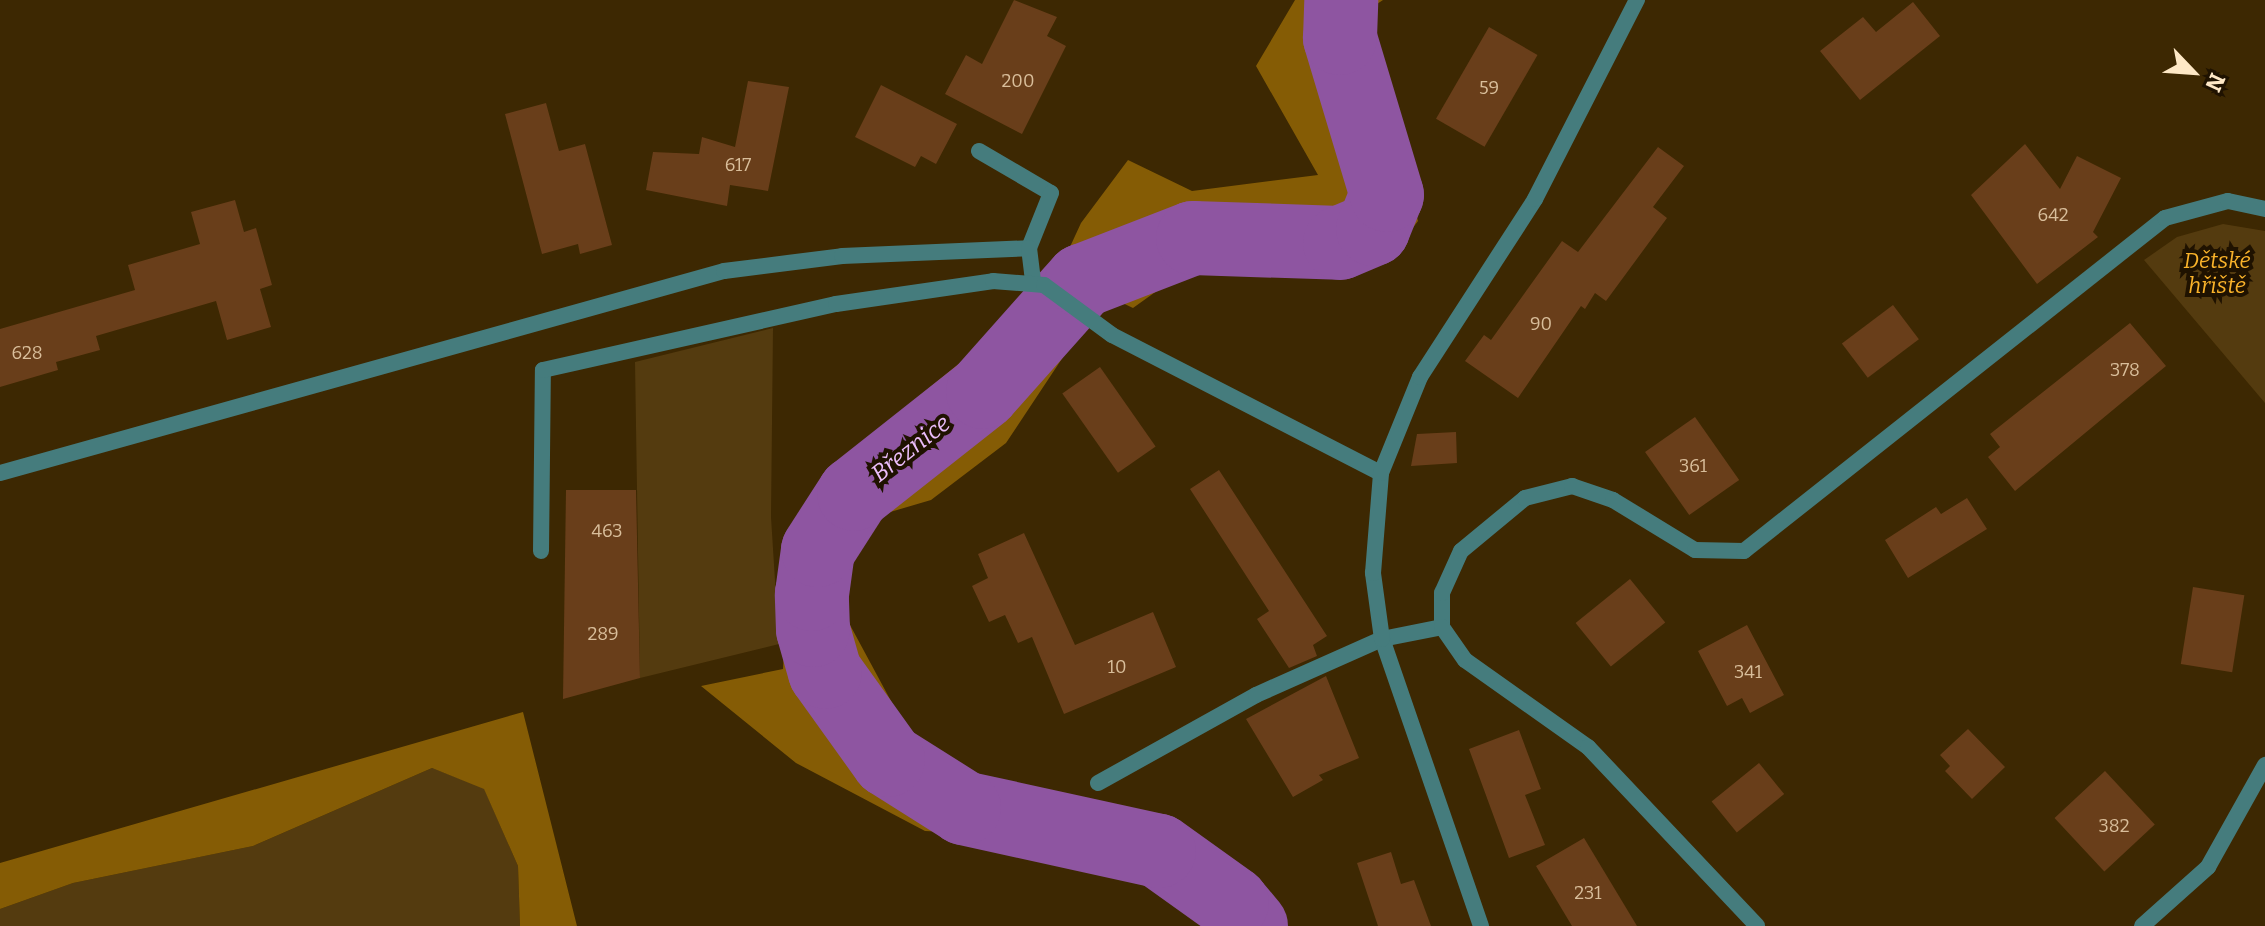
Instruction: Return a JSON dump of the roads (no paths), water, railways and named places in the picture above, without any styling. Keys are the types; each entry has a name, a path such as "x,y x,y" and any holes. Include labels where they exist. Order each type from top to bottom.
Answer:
{"street":[{"path":"1481,926 1382,639 1373,573 1381,473 1420,377 1535,199 1637,0"},
{"path":"979,151 1051,193 1029,248 1038,283"},
{"path":"1757,926 1588,747 1465,660 1442,627 1442,593 1461,551 1525,498 1551,487 1581,488 1695,550 1744,551 2165,218 2228,201 2265,209"},
{"path":"0,473 724,271 842,256 1029,248"},
{"path":"541,551 543,370 836,304 935,287 1038,283 1091,322 1320,447 1381,473"},
{"path":"1098,783 1256,695 1382,639 1442,627"},
{"path":"2142,926 2208,867 2265,765"}],"waterway":[{"name":"Březnice","path":"1251,926 1232,903 1159,851 964,808 888,760 825,672 813,630 812,594 818,550 854,494 983,392 1082,281 1193,238 1340,243 1373,229 1387,195 1340,38 1341,0"}],"park label":[{"name":"Dětské hřiště","path":"2217,272"}]}
